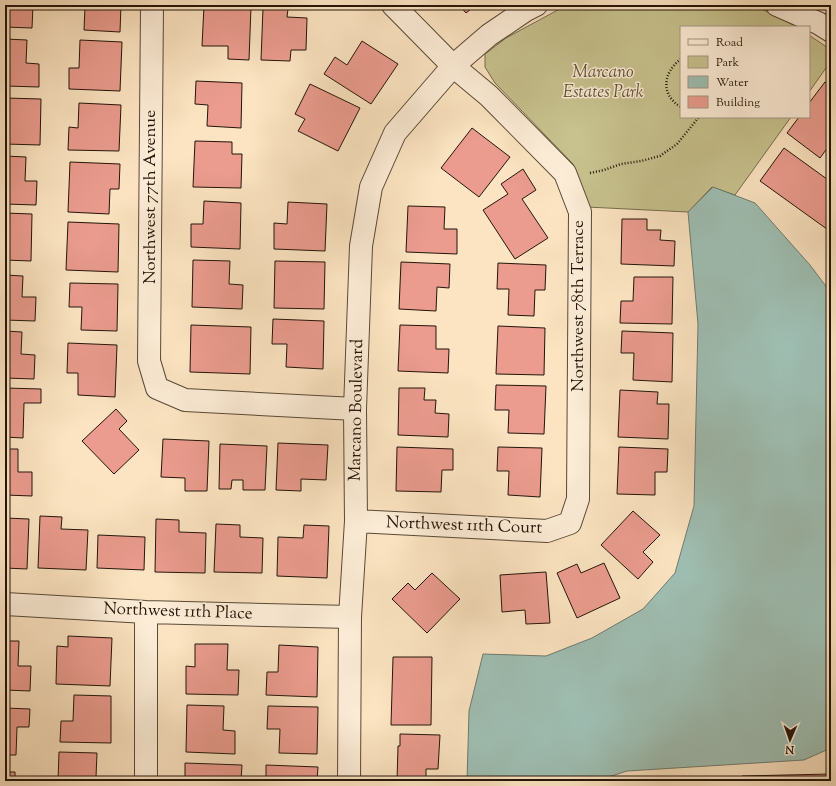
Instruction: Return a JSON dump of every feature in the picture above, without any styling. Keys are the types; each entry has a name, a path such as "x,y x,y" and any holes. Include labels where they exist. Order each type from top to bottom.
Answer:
{"street":[{"name":"Northwest 77th Avenue","path":"152,5 149,361 157,388 185,400 355,409"},
{"name":"Northwest 78th Terrace","path":"393,5 453,66 489,96 565,174 580,212 578,499 570,523"},
{"name":"Marcano Boulevard","path":"350,781 350,617 356,521 355,409 361,246 371,187 395,133 453,66 489,34 536,5"},
{"path":"777,5 823,19"},
{"name":"Northwest 11th Court","path":"356,521 547,531 570,523"},
{"name":"Northwest 11th Place","path":"5,604 146,612 350,617"},
{"path":"146,612 146,781"}],"path":[{"path":"680,60 670,69 666,81 666,88 672,100 680,106"},
{"path":"590,173 621,164 660,156 677,144 698,118"}],"green space":[{"name":"Marcano Estates Park","path":"567,5 754,5 795,26 680,26 680,118 790,118 735,195 712,187 688,212 587,207 573,164 495,83 485,67 485,54 506,38"},
{"path":"810,36 831,50 831,61 810,91"}],"water":[{"path":"713,187 755,203 810,265 831,293 831,748 804,760 627,771 596,781 467,781 469,711 483,654 546,656 592,638 643,609 675,573 694,506 698,324 688,212"}],"building":[{"path":"5,5 33,5 32,28 5,27"},
{"path":"72,5 121,5 120,32 84,30 85,7"},
{"path":"459,5 476,5 466,13"},
{"path":"204,6 251,7 249,60 228,59 228,46 202,46"},
{"path":"263,8 288,9 287,17 307,18 306,50 291,50 290,61 261,60"},
{"path":"5,39 27,40 26,63 39,64 39,87 5,86"},
{"path":"80,40 122,42 120,91 69,89 69,68 79,68"},
{"path":"362,41 398,64 371,104 324,74 335,57 347,65"},
{"path":"196,81 242,83 241,128 207,126 208,105 195,104"},
{"path":"825,82 831,86 831,143 820,158 787,133 798,118 810,118 810,102"},
{"path":"310,84 360,108 338,151 298,131 305,119 295,114"},
{"path":"5,98 41,99 40,145 5,144"},
{"path":"79,103 121,105 119,151 68,150 69,127 78,128"},
{"path":"472,128 510,157 479,197 441,168"},
{"path":"195,141 232,142 232,154 242,154 241,188 193,187"},
{"path":"784,148 831,182 831,232 760,181"},
{"path":"5,156 26,157 25,181 37,181 36,205 5,204"},
{"path":"70,162 120,164 119,189 110,189 109,214 68,212"},
{"path":"523,169 536,190 522,199 548,238 515,259 483,210 508,194 501,184"},
{"path":"204,201 241,203 240,249 191,247 191,224 203,224"},
{"path":"288,202 327,204 325,251 274,249 274,223 287,224"},
{"path":"408,206 445,207 444,229 457,229 457,254 406,252"},
{"path":"5,213 32,214 31,261 5,260"},
{"path":"622,219 647,219 647,230 661,230 660,240 675,241 674,266 621,264"},
{"path":"68,222 119,224 118,272 66,270"},
{"path":"193,260 230,261 229,284 243,285 242,309 192,307"},
{"path":"275,261 325,262 324,309 274,308"},
{"path":"401,262 450,264 449,288 437,287 436,311 399,309"},
{"path":"498,263 546,265 545,290 535,290 534,316 508,315 509,289 497,289"},
{"path":"5,275 23,276 22,297 36,297 35,321 5,320"},
{"path":"634,277 673,277 672,324 620,323 621,301 633,301"},
{"path":"70,283 118,284 117,331 81,330 82,307 69,307"},
{"path":"273,319 324,321 323,369 286,367 287,344 272,344"},
{"path":"191,325 251,327 250,374 190,372"},
{"path":"400,325 436,326 436,349 449,349 448,373 398,371"},
{"path":"498,326 545,328 544,375 496,374"},
{"path":"5,331 22,332 21,354 35,355 34,379 5,378"},
{"path":"622,331 673,333 672,382 633,380 634,353 621,353"},
{"path":"68,343 117,345 115,397 78,395 78,373 67,373"},
{"path":"496,385 546,386 544,434 508,433 509,410 495,410"},
{"path":"5,388 41,389 41,403 24,403 23,438 5,437"},
{"path":"399,388 425,388 424,400 436,400 435,413 449,414 448,437 398,435"},
{"path":"620,390 658,392 657,404 669,404 668,439 618,437"},
{"path":"116,409 127,421 119,429 139,450 114,474 82,441"},
{"path":"163,439 209,441 207,491 185,491 185,478 161,477"},
{"path":"278,443 328,445 326,480 301,479 301,491 276,490"},
{"path":"220,444 267,446 265,490 243,490 243,480 232,480 231,489 219,489"},
{"path":"397,447 453,449 453,470 442,470 441,492 396,491"},
{"path":"498,447 542,448 540,497 508,495 509,471 497,471"},
{"path":"619,447 668,449 667,472 655,472 655,495 617,494"},
{"path":"5,449 18,449 18,472 32,472 32,496 5,495"},
{"path":"633,511 660,535 643,552 653,562 638,579 601,545"},
{"path":"40,516 62,517 61,529 88,530 86,570 38,568"},
{"path":"5,518 29,519 27,569 5,568"},
{"path":"156,519 179,520 179,532 206,533 205,573 155,572"},
{"path":"216,524 240,525 240,537 263,538 262,573 214,572"},
{"path":"304,525 329,526 327,578 277,576 278,537 303,538"},
{"path":"98,535 145,537 144,570 97,568"},
{"path":"604,563 620,598 577,618 557,573 577,564 581,573"},
{"path":"546,572 550,623 526,624 525,610 502,612 500,575"},
{"path":"432,573 460,599 427,633 392,599 408,583 415,590"},
{"path":"68,636 112,638 110,686 56,684 57,646 68,647"},
{"path":"5,641 19,641 18,666 31,666 30,691 5,690"},
{"path":"195,644 228,644 227,670 239,670 238,695 186,694 186,666 195,667"},
{"path":"279,645 318,647 317,697 266,695 267,672 278,672"},
{"path":"393,657 432,657 431,725 391,725"},
{"path":"74,695 111,696 111,743 60,742 61,721 73,721"},
{"path":"187,705 224,706 223,730 235,731 235,754 186,752"},
{"path":"268,706 318,707 317,754 279,753 280,729 267,729"},
{"path":"5,708 30,709 29,727 17,727 16,755 5,755"},
{"path":"400,734 440,735 438,769 426,769 426,781 397,781 398,746 400,746"},
{"path":"59,752 97,753 96,777 108,777 108,781 58,781"},
{"path":"185,763 242,765 241,781 185,781"},
{"path":"266,765 318,767 317,781 266,781"},
{"path":"5,772 15,772 15,781 5,781"},
{"path":"831,774 831,781 742,781 742,776"}]}
